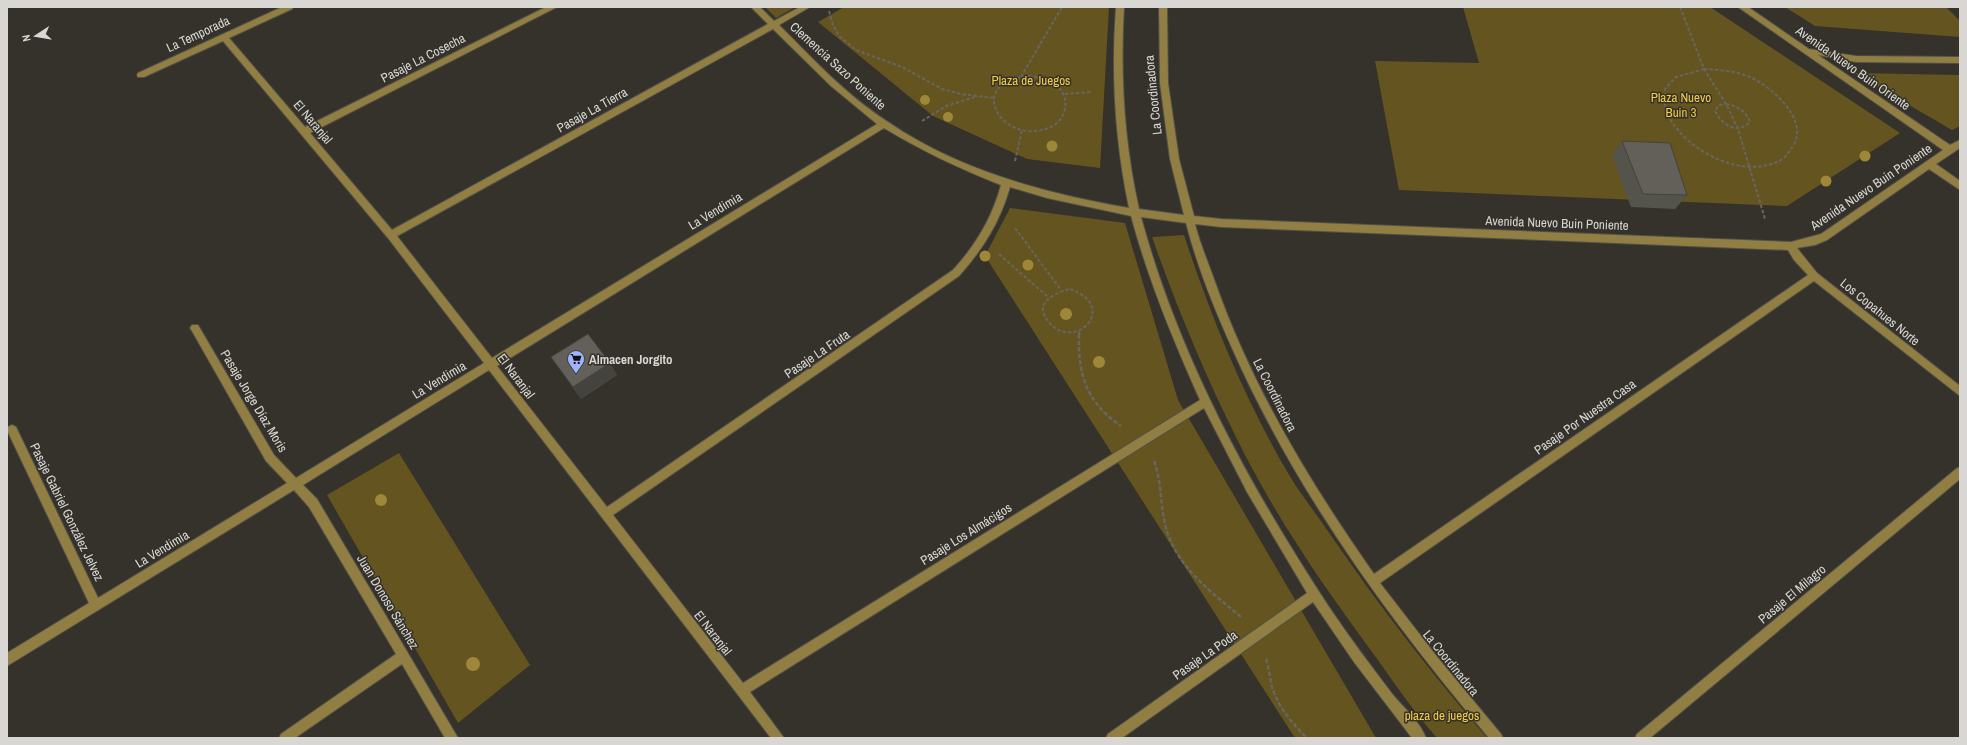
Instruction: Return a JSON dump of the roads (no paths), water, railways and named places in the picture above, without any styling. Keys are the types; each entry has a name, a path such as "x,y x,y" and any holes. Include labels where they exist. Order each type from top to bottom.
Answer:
{"street":[{"name":"La Temporada","path":"141,75 289,7"},
{"name":"Pasaje La Cosecha","path":"304,132 553,7"},
{"name":"Clemencia Sazo Poniente","path":"755,7 859,105 884,124 936,154 1006,184 1063,199 1135,212"},
{"name":"Pasaje La Tierra","path":"391,235 806,7"},
{"path":"1120,7 1117,46 1120,116 1135,212 1168,314 1206,402 1243,477 1314,595 1350,648 1420,738"},
{"name":"La Coordinadora","path":"1162,7 1162,73 1166,107 1179,180 1209,280 1226,322 1266,409 1332,522 1372,582 1418,643 1497,738"},
{"name":"Avenida Nuevo Buin Oriente","path":"1742,7 1950,150"},
{"name":"El Naranjal","path":"224,37 391,235 778,738"},
{"path":"1804,50 1856,59 1960,60"},
{"name":"La Vendimia","path":"7,660 884,124"},
{"name":"Avenida Nuevo Buin Poniente","path":"1135,212 1221,223 1791,246 1809,243 1824,237 1960,143"},
{"path":"1929,164 1960,186"},
{"name":"Pasaje La Fruta","path":"606,514 938,287 956,273 984,240 999,208 1006,184"},
{"name":"Los Copahues Norte","path":"1791,246 1797,257 1814,276 1960,392"},
{"name":"Pasaje Por Nuestra Casa","path":"1372,582 1814,276"},
{"name":"Pasaje Jorge Díaz Moris","path":"195,328 270,458 295,484"},
{"name":"Pasaje Los Almácigos","path":"741,691 1206,402"},
{"name":"Pasaje Gabriel González Jelvez","path":"12,430 96,605"},
{"name":"Pasaje El Milagro","path":"1641,738 1960,472"},
{"name":"Juan Donoso Sánchez","path":"295,484 313,503 452,738"},
{"name":"Pasaje La Poda","path":"1112,738 1314,595"},
{"path":"285,738 404,656"}],"place":[{"name":"Almacen Jorgito","path":"576,374"}],"park label":[{"name":"Plaza de Juegos","path":"1031,80"},
{"name":"Plaza Nuevo Buin 3","path":"1681,104"},
{"name":"plaza de juegos","path":"1442,715"}]}
